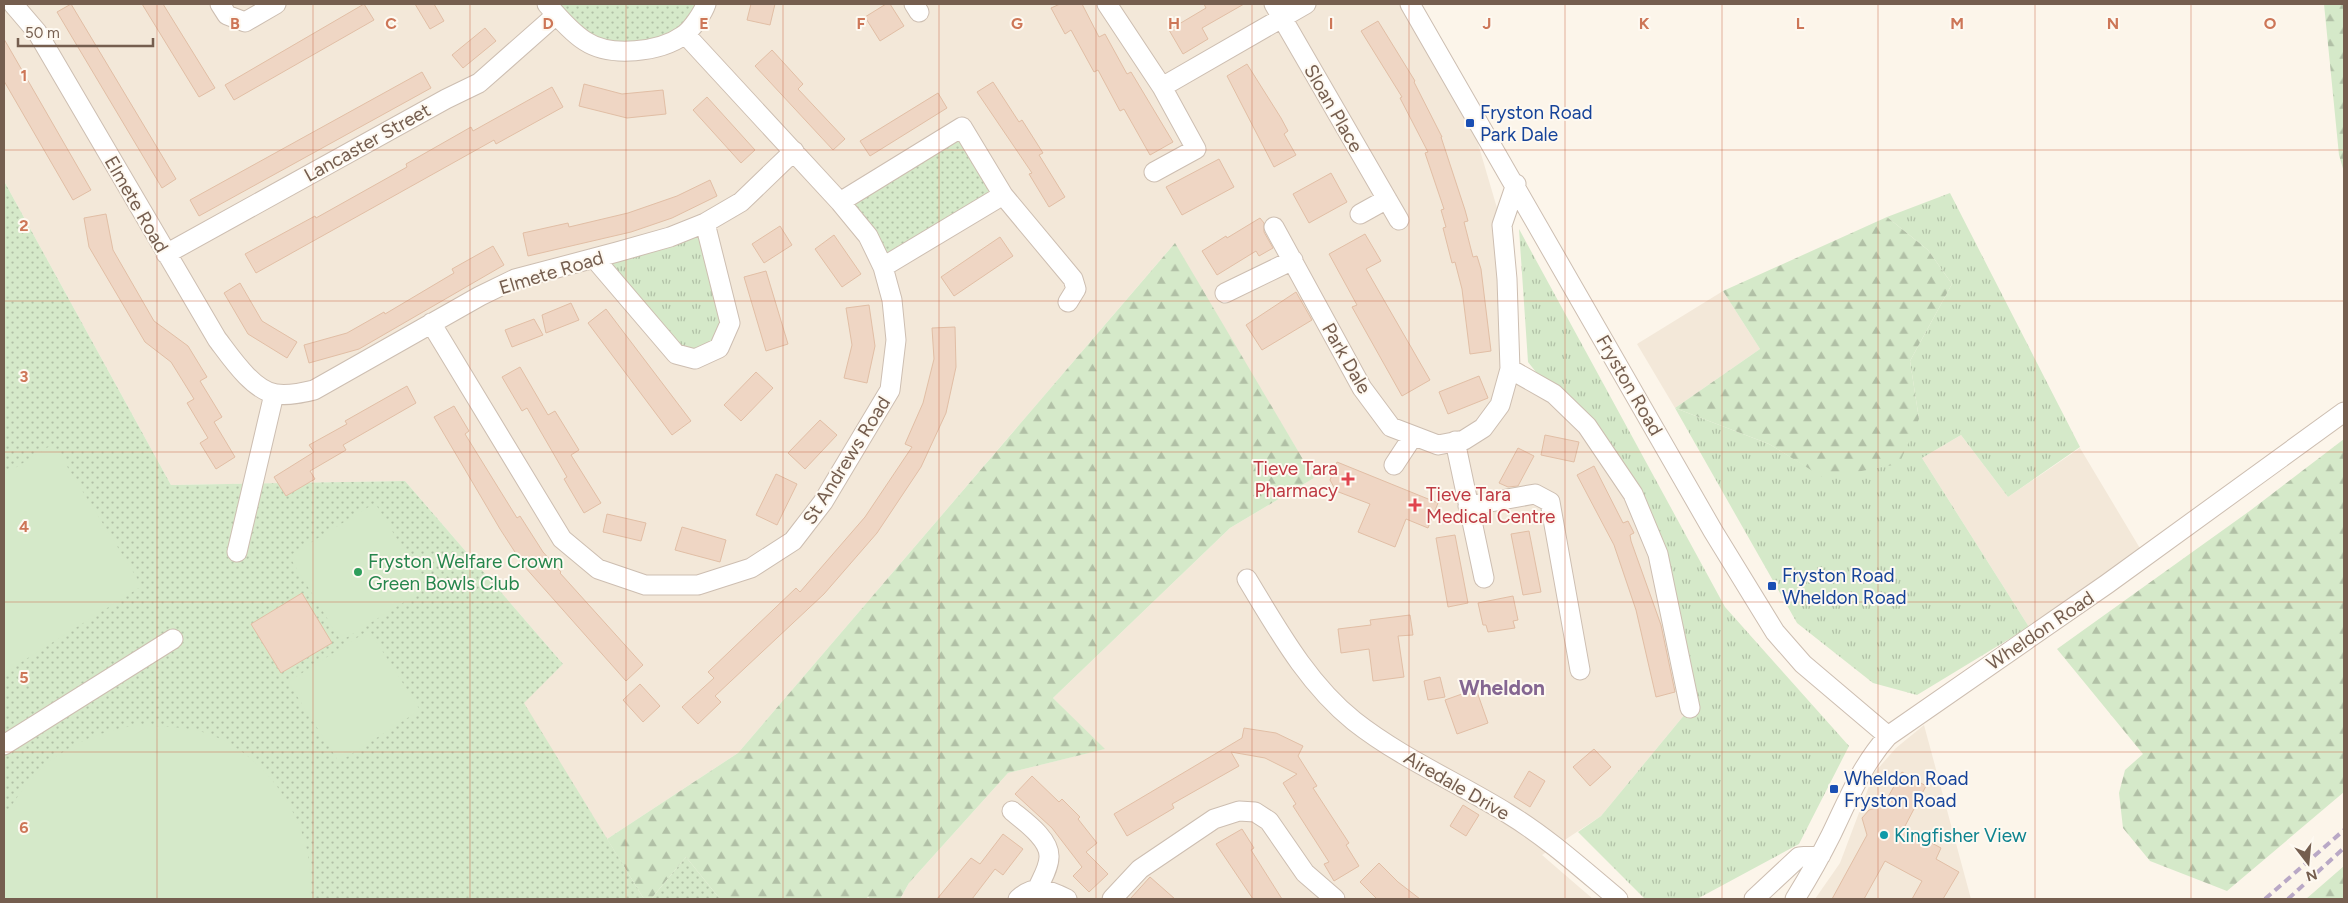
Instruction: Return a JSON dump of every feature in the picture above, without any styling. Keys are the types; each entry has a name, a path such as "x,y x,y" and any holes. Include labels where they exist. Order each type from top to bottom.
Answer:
{"street":[{"name":"Elmete Road","path":"12,4 37,32 217,339 241,370 258,385 274,394 294,394 314,390 515,279 670,236 706,223 741,202 794,151"},
{"path":"220,4 227,16 245,22 276,4"},
{"path":"552,9 586,41 606,49 632,52 659,46 685,34 706,4"},
{"path":"1107,4 1162,87 1196,149 1154,172"},
{"path":"1162,87 1278,11 1306,4"},
{"name":"Fryston Road","path":"1410,4 1516,184 1713,531 1775,632 1803,664 1888,736"},
{"name":"Lancaster Street","path":"166,254 446,99 479,83 552,9"},
{"name":"Sloan Place","path":"1278,11 1399,220"},
{"name":"St Andrews Road","path":"431,324 562,539 598,568 644,585 698,585 751,568 793,540 823,502 890,390 896,340 892,300 883,267 868,236 794,151 685,34"},
{"path":"840,202 962,127 1003,195 1035,236 1073,279 1076,289 1068,302"},
{"name":"Park Dale","path":"1274,227 1362,388 1391,427 1438,445 1455,442 1464,440 1483,428 1500,405 1510,369 1507,279 1502,225 1516,184"},
{"path":"883,267 1003,195"},
{"path":"1360,214 1386,199"},
{"path":"594,258 676,354 695,358 719,348 730,323 706,223"},
{"path":"1225,293 1293,260"},
{"path":"1510,369 1554,394 1587,426 1633,494 1658,554 1690,708"},
{"path":"237,552 274,394"},
{"name":"Wheldon Road","path":"1795,899 1821,854 1861,772 1871,755 1888,736 2107,584 2344,412"},
{"path":"1394,465 1413,436"},
{"path":"1455,442 1484,578"},
{"path":"1468,506 1535,494 1550,502 1580,670"},
{"name":"Airedale Drive","path":"1247,580 1300,665 1354,721 1399,752 1508,813 1549,841 1618,899"},
{"path":"4,745 173,639"},
{"path":"1012,811 1035,830 1047,848 1050,857 1037,890"},
{"path":"1112,899 1140,869 1214,819 1239,811 1255,812 1269,821 1305,873 1335,899"},
{"path":"1754,899 1799,856 1821,854"},
{"path":"1018,899 1028,891 1037,890 1048,890 1067,899"}],"shaded area":[{"path":"4,4 1410,4 1464,96 1502,225 1510,369 1554,394 1633,494 1690,708 1601,816 1542,855 1593,899 900,899 909,883 1008,773 1104,749 1053,698 1230,528 1314,478 1174,244 738,753 607,839 523,703 563,664 405,481 171,485 4,181"},
{"path":"1723,291 1760,349 1675,408 1637,344"},
{"path":"1961,435 2008,497 2080,448 2141,550 2029,627 1922,458"},
{"path":"1924,725 1971,899 1815,899 1840,863 1874,773 1896,748"}],"green space":[{"path":"547,4 706,4 685,34 606,49"},
{"path":"2324,4 2344,4 2344,172 2339,155"},
{"path":"962,127 1003,195 883,267 840,202"},
{"path":"4,181 171,485 405,481 563,664 524,703 644,899 4,899"},
{"path":"1950,193 2080,447 2008,497 1961,435 1922,458 2029,627 1917,695 1873,683 1797,623 1675,408 1769,444 1824,477 1919,419 1910,361 1952,284 1928,250 1887,217"},
{"path":"1887,217 1928,250 1952,284 1910,361 1919,419 1899,464 1824,478 1769,444 1675,408 1760,349 1723,291"},
{"path":"705,223 730,323 719,348 676,354 594,258"},
{"path":"1519,229 1725,607 1849,746 1799,844 1697,899 1645,899 1578,832 1601,816 1690,708 1633,494 1528,362"},
{"path":"1175,243 1314,478 1230,528 1053,698 1105,749 1008,773 909,883 900,899 871,899 868,897 866,899 720,899 686,857 651,899 644,899 607,839 738,753"},
{"path":"2344,439 2344,792 2227,891 2150,861 2123,828 2119,793 2125,770 2143,754 2057,649 2251,510"},
{"path":"53,444 142,586 4,673 4,475"},
{"name":"Fryston Welfare Crown Green Bowls Club","path":"375,503 427,588 341,641 289,556"},
{"name":"Fryston Welfare Crown Green Bowls Club","path":"369,630 420,710 339,762 288,682"},
{"path":"131,726 174,727 199,731 224,741 246,755 267,774 284,796 297,820 306,846 310,873 309,899 4,899 2,850 4,823 8,811 20,793 43,767 69,748 98,735"},
{"path":"686,857 720,899 651,899"},
{"path":"2344,866 2344,899 2306,899"}],"building":[{"path":"71,4 176,179 162,188 57,12"},
{"path":"142,4 163,4 215,88 199,97"},
{"path":"364,4 374,20 234,100 225,85"},
{"path":"415,4 434,4 444,21 430,29"},
{"path":"751,4 775,4 770,25 747,20"},
{"path":"886,4 890,4 904,26 880,41 865,17"},
{"path":"1060,4 1082,4 1099,37 1105,34 1127,74 1131,72 1173,142 1150,155 1124,109 1120,111 1098,70 1094,72 1071,30 1065,34 1051,8"},
{"path":"1204,4 1244,4 1202,28 1208,39 1183,54 1169,30 1206,8"},
{"path":"1378,21 1415,81 1442,137 1468,221 1464,222 1473,257 1477,256 1481,269 1491,351 1470,354 1462,289 1455,262 1452,263 1443,228 1446,227 1441,210 1444,209 1425,153 1428,152 1400,98 1402,97 1361,31"},
{"path":"485,28 496,41 463,68 452,55"},
{"path":"4,39 91,190 73,200 4,81"},
{"path":"772,50 803,84 798,89 845,139 833,150 755,66"},
{"path":"1247,64 1288,131 1284,134 1296,155 1274,167 1227,76"},
{"path":"422,72 431,88 199,216 190,200"},
{"path":"993,82 1019,122 1022,120 1043,153 1039,155 1065,197 1049,207 1029,174 1032,173 977,92"},
{"path":"584,84 622,94 663,90 666,114 627,118 579,106"},
{"path":"552,87 563,107 496,144 494,140 256,273 245,254 315,216 316,218 407,167 406,164 471,127 473,131"},
{"path":"938,93 947,108 870,156 860,141"},
{"path":"707,97 755,150 741,163 693,110"},
{"path":"1219,159 1234,187 1182,215 1166,187"},
{"path":"1331,173 1347,202 1309,223 1293,194"},
{"path":"710,180 717,196 672,218 631,232 528,256 523,233 568,223 569,227 628,213 677,196"},
{"path":"106,214 113,250 154,321 188,346 207,377 200,381 222,417 214,422 235,457 216,469 200,443 208,438 187,403 194,399 171,362 145,342 89,247 84,218"},
{"path":"1260,218 1264,223 1264,232 1273,248 1259,256 1256,251 1217,275 1202,251"},
{"path":"780,226 792,245 764,263 752,244"},
{"path":"1365,234 1381,261 1366,269 1430,380 1402,396 1352,307 1357,305 1329,254"},
{"path":"834,235 861,274 842,287 815,249"},
{"path":"1000,237 1013,256 954,296 941,277"},
{"path":"493,246 504,265 359,349 309,363 304,345 347,333 384,312 385,314 454,273 452,269"},
{"path":"766,271 788,344 766,351 744,277"},
{"path":"240,283 262,321 297,342 287,358 248,334 224,293"},
{"path":"1296,292 1312,320 1262,350 1246,325"},
{"path":"571,303 579,320 546,333 542,315"},
{"path":"869,305 875,346 867,383 844,378 852,345 846,308"},
{"path":"606,309 691,421 672,435 588,323"},
{"path":"534,319 543,335 512,347 505,330"},
{"path":"955,327 956,367 946,413 921,467 877,533 824,594 715,696 721,702 698,724 682,707 714,678 708,672 796,588 800,592 865,517 912,447 905,444 923,403 934,359 932,328"},
{"path":"520,367 548,415 555,411 579,450 571,455 601,503 584,513 564,479 567,477 527,408 522,411 502,377"},
{"path":"756,372 773,388 741,421 724,405"},
{"path":"1479,376 1488,398 1448,414 1439,392"},
{"path":"407,386 416,403 343,445 346,450 310,471 315,479 286,496 274,477 314,452 309,445 347,424 345,421"},
{"path":"454,406 469,431 465,434 517,518 520,516 543,552 560,573 643,665 626,681 524,566 500,529 434,417"},
{"path":"820,420 837,435 805,469 788,453"},
{"path":"1545,435 1579,442 1574,462 1541,455"},
{"path":"1518,448 1534,456 1518,486 1508,487 1499,483"},
{"path":"1337,462 1438,503 1428,528 1406,519 1395,547 1358,532 1370,504 1336,491 1330,480"},
{"path":"1594,466 1623,523 1628,521 1634,533 1630,535 1631,541 1661,625 1675,692 1656,697 1636,610 1614,545 1577,475"},
{"path":"776,474 797,484 777,525 756,515"},
{"path":"607,514 646,523 641,541 603,532"},
{"path":"682,527 726,540 720,562 675,550"},
{"path":"1529,531 1541,592 1523,595 1511,534"},
{"path":"1455,535 1468,603 1448,607 1436,538"},
{"path":"302,593 332,643 281,673 251,624"},
{"path":"1513,596 1518,620 1513,621 1515,628 1488,632 1486,625 1483,625 1478,603"},
{"path":"1410,615 1413,635 1398,636 1404,677 1373,681 1369,649 1341,653 1338,629 1371,625 1370,620"},
{"path":"1440,677 1445,697 1428,700 1424,681"},
{"path":"640,684 660,706 643,722 623,700"},
{"path":"1476,689 1488,723 1457,734 1445,700"},
{"path":"1244,728 1276,733 1303,746 1298,756 1317,786 1313,788 1349,843 1346,845 1359,866 1334,881 1324,864 1329,862 1293,806 1296,804 1283,783 1297,774 1265,758 1231,752 1239,766 1172,804 1174,808 1127,836 1114,814 1242,738"},
{"path":"1594,749 1611,767 1590,786 1573,767"},
{"path":"1529,771 1545,781 1530,807 1514,797"},
{"name":"Kingfisher View","path":"1902,772 1926,786 1904,828 1941,848 1936,859 1959,872 1943,899 1912,899 1922,881 1885,861 1864,899 1832,899 1867,835 1862,818 1869,810 1883,806"},
{"path":"1032,776 1059,802 1062,799 1080,817 1078,819 1097,843 1086,852 1108,874 1089,892 1073,876 1082,867 1052,828 1015,794"},
{"path":"1463,805 1479,815 1466,836 1450,826"},
{"path":"1242,829 1254,848 1251,850 1282,899 1253,899 1216,844"},
{"path":"1003,834 1023,849 1003,875 995,869 972,899 937,899 971,858 980,864"},
{"path":"1379,863 1398,882 1420,899 1377,899 1360,882"},
{"path":"1150,877 1175,899 1130,899"}],"railway":[{"path":"2265,899 2344,830"},
{"path":"2288,899 2344,848"}],"place":[{"name":"Fryston Road Park Dale","path":"1470,123"},
{"name":"Tieve Tara Pharmacy","path":"1348,479"},
{"name":"Tieve Tara Medical Centre","path":"1415,505"},
{"name":"Fryston Welfare Crown Green Bowls Club","path":"358,572"},
{"name":"Fryston Road Wheldon Road","path":"1772,586"},
{"name":"Wheldon Road Fryston Road","path":"1834,789"},
{"name":"Kingfisher View","path":"1884,835"}],"district":[{"name":"Wheldon","path":"1502,688"}]}
